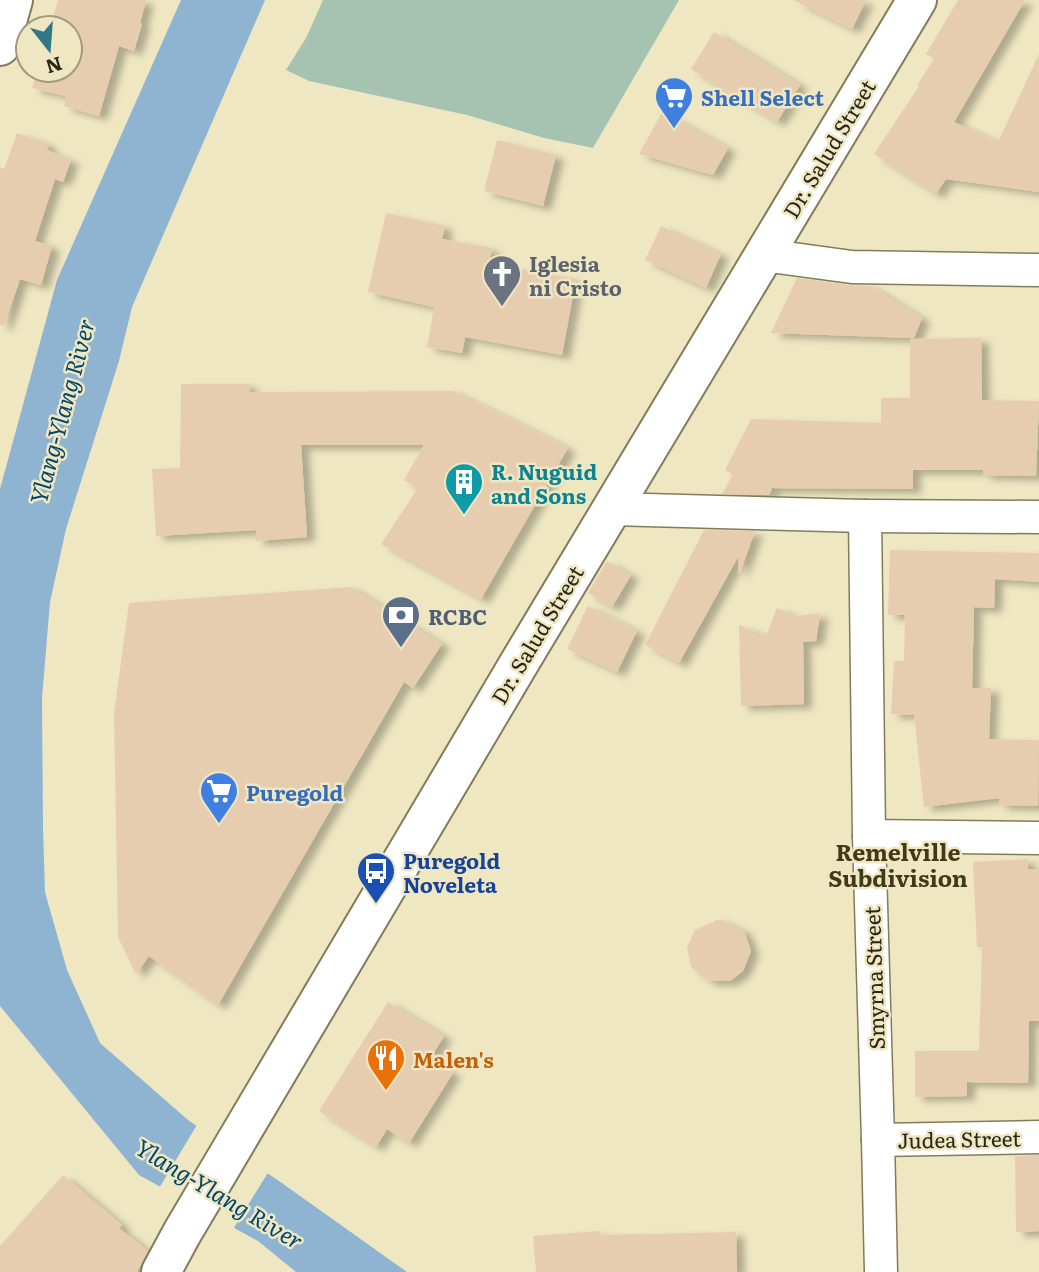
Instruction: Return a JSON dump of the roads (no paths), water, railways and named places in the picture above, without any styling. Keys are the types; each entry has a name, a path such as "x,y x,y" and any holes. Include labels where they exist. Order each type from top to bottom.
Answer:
{"main road":[{"path":"0,46 13,0"},
{"name":"Dr. Salud Street","path":"161,1272 611,509 917,0"}],"street":[{"path":"764,255 852,267 1039,270"},
{"path":"611,509 865,516 1039,517"},
{"name":"Smyrna Street","path":"865,516 869,836 881,1272"},
{"path":"869,836 1039,838"},
{"name":"Judea Street","path":"878,1140 1039,1137"}],"water":[{"name":"Ylang-Ylang River","path":"181,0 265,0 132,307 119,361 66,529 50,602 42,698 45,892 67,970 100,1043 188,1120 407,1272 296,1272 258,1241 139,1175 0,1006 0,489 57,280"}],"place":[{"name":"Shell Select","path":"674,130"},
{"name":"Iglesia ni Cristo","path":"502,308"},
{"name":"R. Nuguid and Sons","path":"464,516"},
{"name":"RCBC","path":"401,649"},
{"name":"Puregold","path":"219,825"},
{"name":"Puregold Noveleta","path":"376,905"},
{"name":"Malen's","path":"386,1092"}],"district":[{"name":"Remelville Subdivision","path":"898,864"}]}
